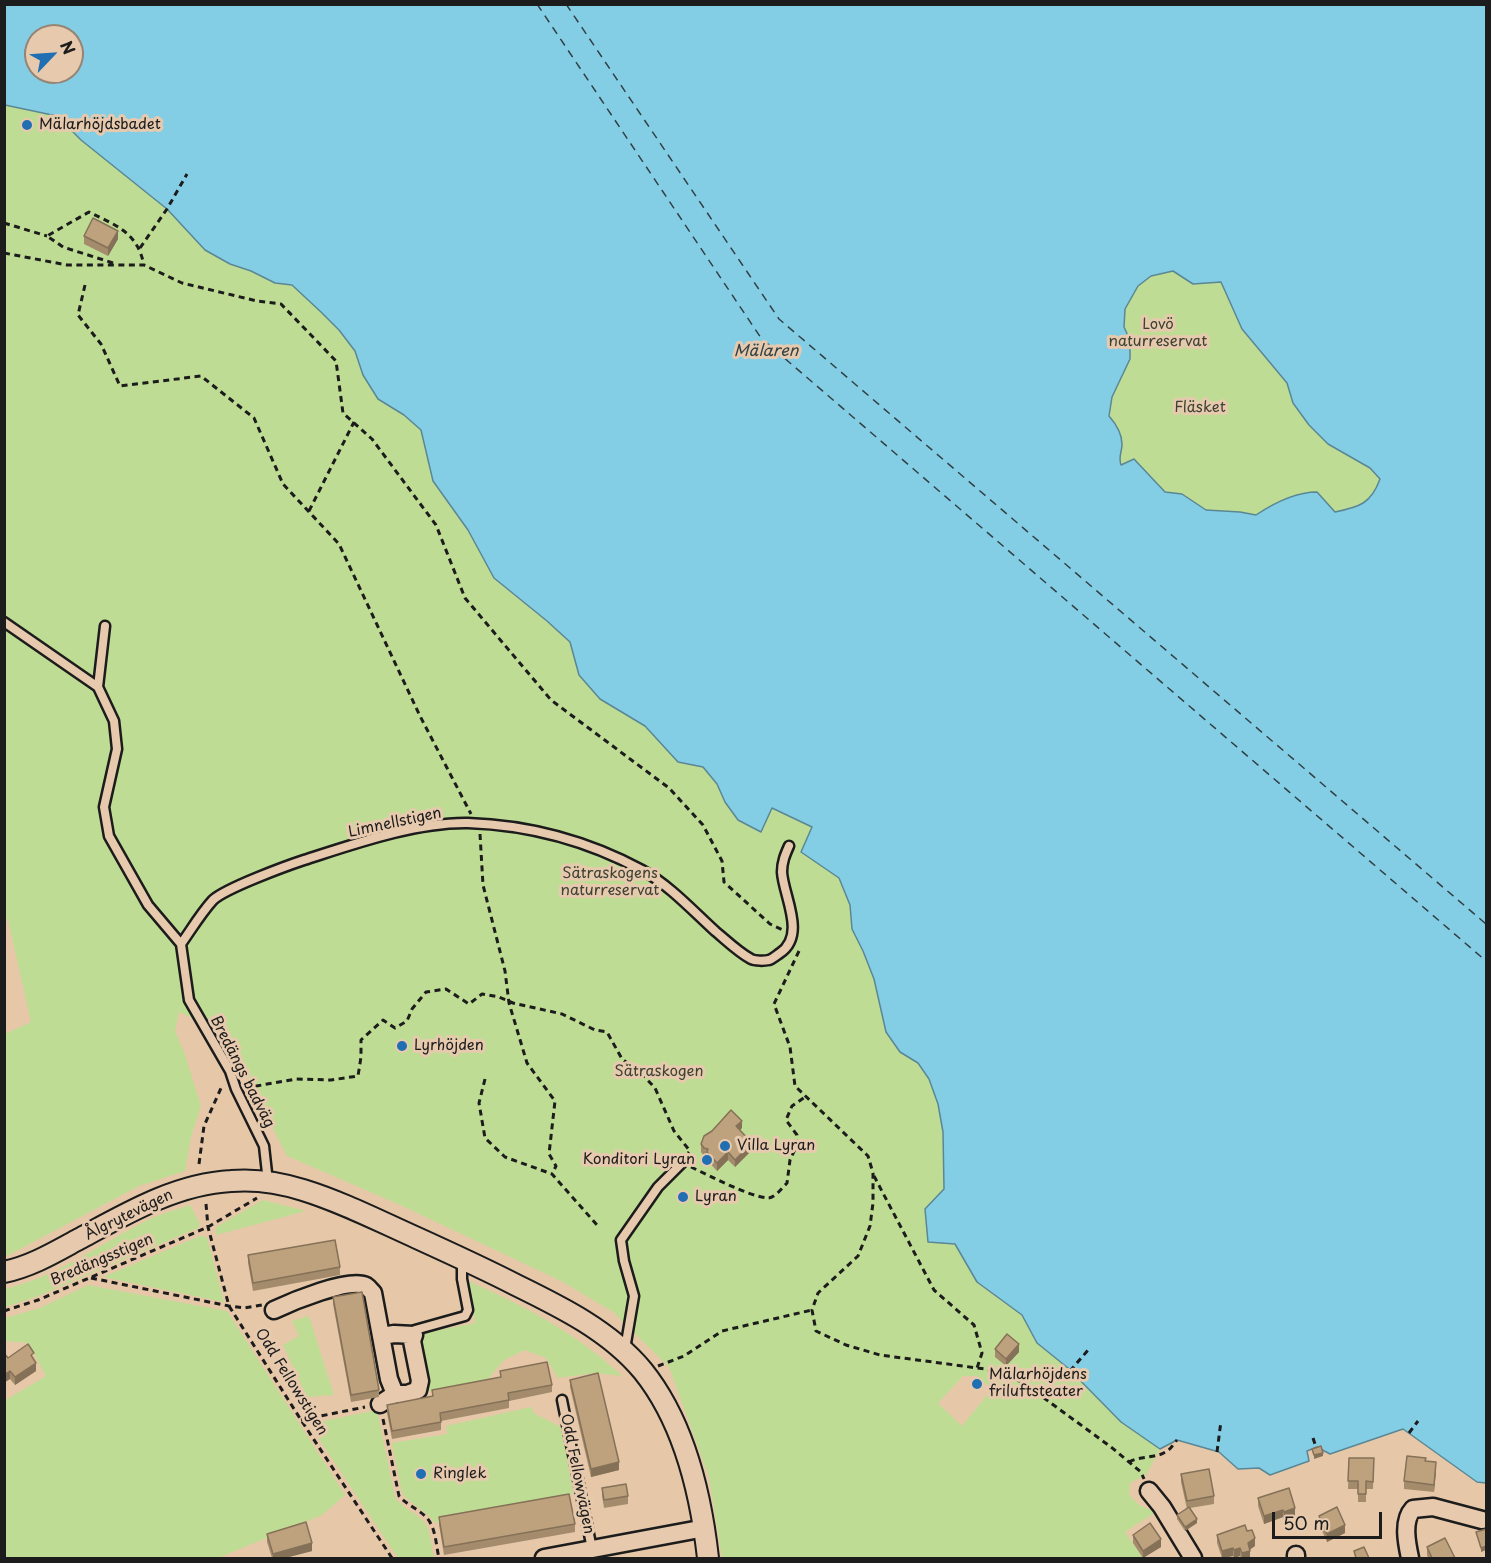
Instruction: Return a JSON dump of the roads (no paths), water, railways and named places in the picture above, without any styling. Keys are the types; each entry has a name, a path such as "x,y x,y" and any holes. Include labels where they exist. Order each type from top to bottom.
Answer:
{"street":[{"name":"Ålgrytevägen","path":"4,1272 47,1257 127,1213 184,1189 233,1180 268,1182 338,1202 462,1258 561,1307 607,1337 625,1352 643,1372 662,1401 678,1433 694,1480 705,1528 708,1558"},
{"path":"274,1310 315,1292 358,1285 366,1286 373,1293 389,1379 395,1394"},
{"path":"381,1404 395,1394 407,1394 418,1390 420,1381 412,1341 414,1335 382,1336"},
{"path":"1149,1491 1193,1558"},
{"path":"1410,1558 1407,1524 1413,1509 1433,1507 1482,1520"},
{"name":"Odd Fellowvägen","path":"544,1558 589,1552 705,1528"}],"lane":[{"path":"4,622 98,687 114,721 117,749 104,807 109,836 148,905 181,944"},
{"path":"98,687 105,626"},
{"name":"Limnellstigen","path":"181,944 214,899 290,864 353,844 417,829 466,823 515,827 552,834 595,848 644,871 675,894 726,941 753,960 769,960 785,950 792,934 794,919 783,883 782,871 783,860 789,846"},
{"name":"Bredängs badväg","path":"181,944 189,1000 230,1071 236,1089 264,1146 268,1182"},
{"path":"625,1352 634,1296 621,1240 658,1187 681,1163"},
{"path":"414,1335 415,1330 465,1316 468,1310 462,1279 462,1258"},
{"name":"Odd Fellowvägen","path":"562,1400 589,1552"}],"water":[{"name":"Mälaren","path":"4,5 1486,5 1486,1483 1477,1482 1403,1429 1330,1454 1317,1447 1307,1451 1309,1461 1270,1475 1259,1468 1238,1469 1219,1452 1177,1440 1160,1449 1121,1422 1068,1368 1037,1343 1022,1315 977,1282 955,1244 928,1242 925,1209 944,1189 943,1132 938,1104 929,1079 918,1063 900,1052 886,1032 874,979 852,929 850,905 839,878 801,852 812,827 772,808 761,832 738,820 725,802 717,784 703,767 678,762 645,726 600,699 579,675 570,642 494,578 468,530 433,481 421,430 404,415 378,399 363,375 355,351 339,330 292,285 275,283 230,264 205,250 167,209 81,140 57,116 5,105","holes":["1173,271 1193,284 1221,282 1242,329 1287,383 1293,403 1309,425 1328,444 1370,468 1380,479 1373,494 1363,503 1335,512 1317,492 1309,492 1285,499 1256,515 1206,510 1182,494 1165,492 1134,459 1121,465 1121,436 1109,416 1112,397 1130,359 1130,340 1124,327 1125,309 1138,286 1151,276"]}],"place":[{"name":"Mälarhöjdsbadet","path":"27,125"},
{"name":"Lyrhöjden","path":"402,1046"},
{"name":"Villa Lyran","path":"725,1146"},
{"name":"Konditori Lyran","path":"707,1160"},
{"name":"Lyran","path":"683,1197"},
{"name":"Mälarhöjdens friluftsteater","path":"977,1384"},
{"name":"Ringlek","path":"421,1474"}],"park label":[{"name":"Lovö naturreservat","path":"1158,334"},
{"name":"Fläsket","path":"1200,408"},
{"name":"Sätraskogens naturreservat","path":"610,882"},
{"name":"Sätraskogen","path":"659,1072"}]}
